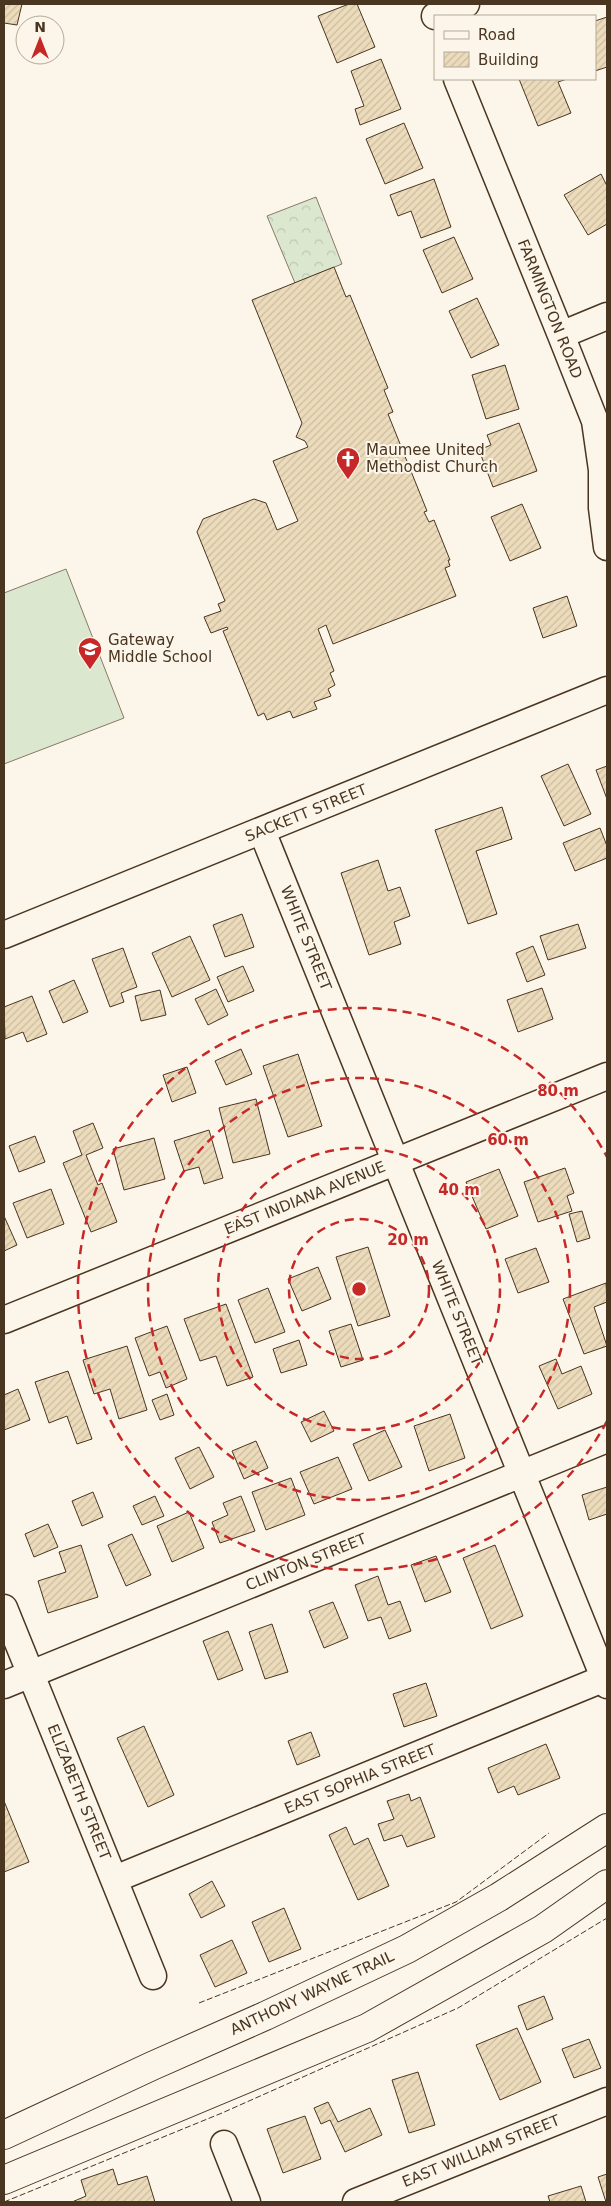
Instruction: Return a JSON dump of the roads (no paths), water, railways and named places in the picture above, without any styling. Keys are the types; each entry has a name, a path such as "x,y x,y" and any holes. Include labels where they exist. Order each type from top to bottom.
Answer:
{"highway":[{"name":"ANTHONY WAYNE TRAIL","path":"4,2135 407,1949 499,1897 607,1828"},
{"path":"4,2180 367,2028 543,1929 607,1884"}],"street":[{"path":"435,15 466,4"},
{"name":"FARMINGTON ROAD","path":"457,80 562,334 595,421 602,470 602,508 607,547"},
{"path":"562,334 607,316"},
{"name":"SACKETT STREET","path":"4,935 607,690"},
{"name":"WHITE STREET","path":"262,831 606,1681"},
{"name":"EAST INDIANA AVENUE","path":"4,1320 607,1076"},
{"name":"CLINTON STREET","path":"4,1685 607,1439"},
{"name":"ELIZABETH STREET","path":"4,1608 153,1976"},
{"name":"EAST SOPHIA STREET","path":"115,1879 606,1681"},
{"name":"EAST WILLIAM STREET","path":"356,2202 607,2101"},
{"path":"224,2144 246,2202"}],"place":[{"name":"Maumee United Methodist Church","path":"348,480"},
{"name":"Gateway Middle School","path":"90,670"}]}
